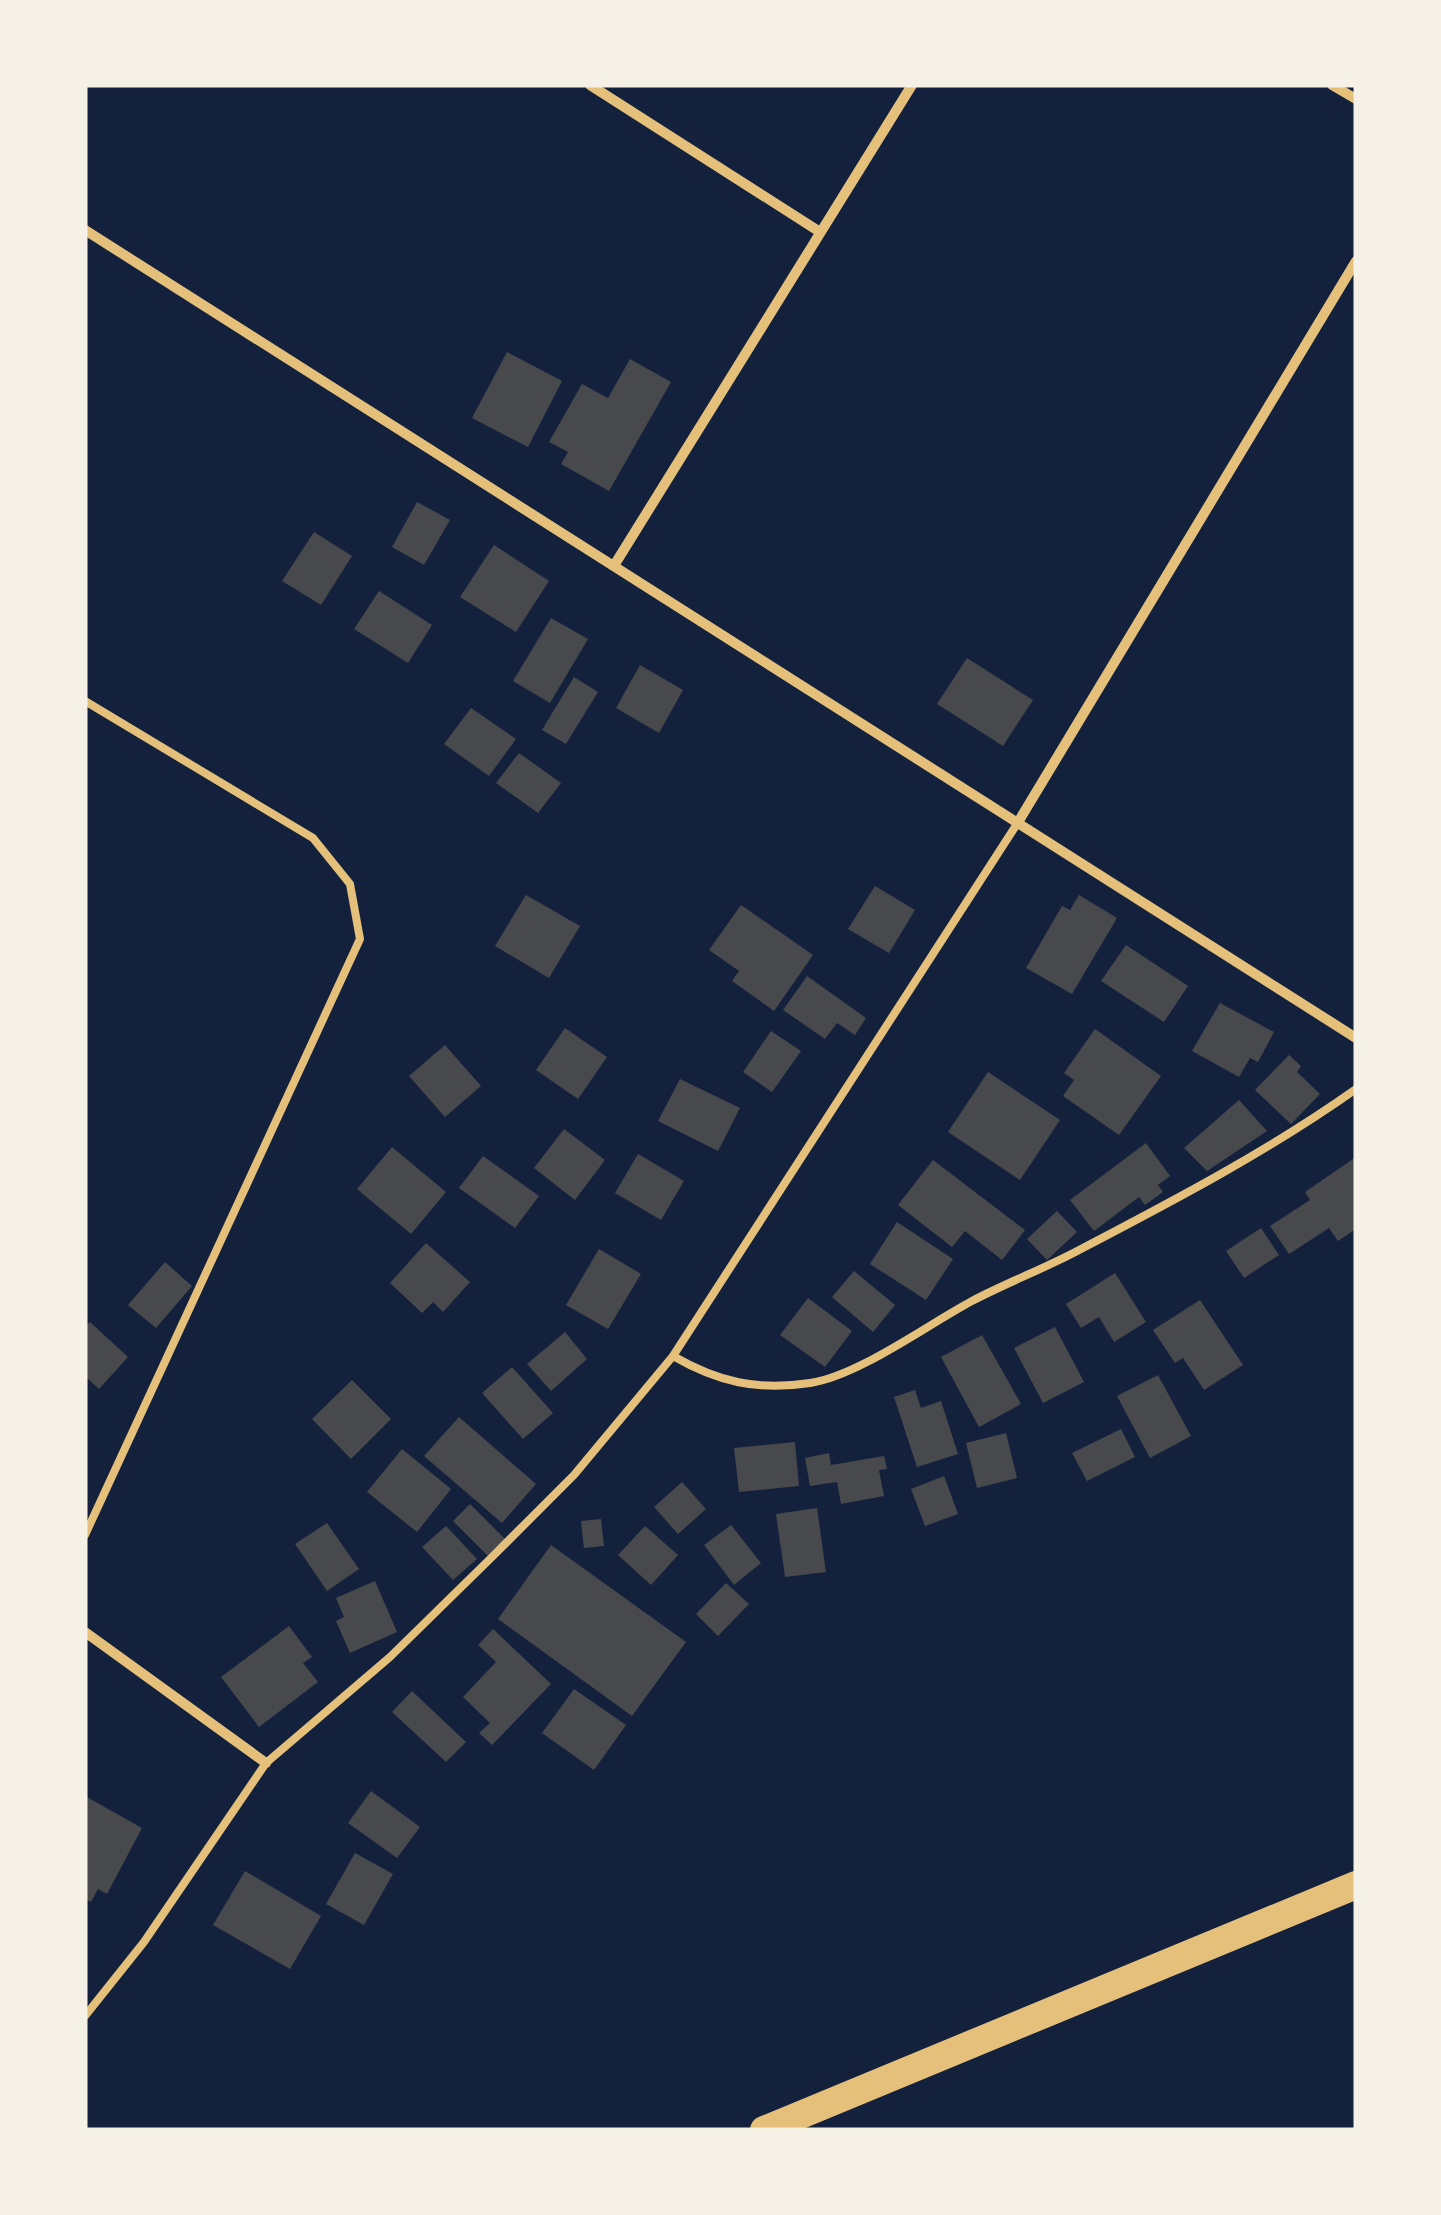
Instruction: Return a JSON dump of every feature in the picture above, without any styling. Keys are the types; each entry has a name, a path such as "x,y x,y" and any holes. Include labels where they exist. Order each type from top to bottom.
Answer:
{"highway":[{"path":"764,2130 1356,1885"}],"street":[{"path":"590,85 820,232"},
{"path":"615,564 912,85"},
{"path":"1332,85 1356,99"},
{"path":"85,230 1356,1038"},
{"path":"1017,824 1356,261"},
{"path":"85,1632 266,1763"}],"lane":[{"path":"85,701 313,838 350,884 360,939 85,1535"},
{"path":"85,2016 144,1942 266,1763 390,1657 506,1544 574,1475 673,1356 1017,824"},
{"path":"673,1356 714,1380 759,1384 812,1383 856,1368 926,1326 1080,1250 1229,1169 1356,1088"}],"building":[{"path":"507,352 562,381 528,447 472,418"},
{"path":"630,359 671,382 609,491 561,464 568,452 549,442 582,384 608,398"},
{"path":"417,502 450,520 424,565 392,547"},
{"path":"314,532 352,556 321,605 282,581"},
{"path":"494,545 549,581 516,632 460,597"},
{"path":"379,591 432,625 408,663 354,629"},
{"path":"551,618 588,639 550,703 513,681"},
{"path":"967,658 1033,700 1003,746 937,704"},
{"path":"640,665 683,690 659,733 616,708"},
{"path":"574,677 598,692 566,744 542,730"},
{"path":"471,708 516,739 489,776 444,744"},
{"path":"519,753 561,783 538,813 496,783"},
{"path":"875,886 915,910 889,953 848,929"},
{"path":"526,895 580,926 549,978 495,946"},
{"path":"1079,895 1117,918 1072,994 1026,968 1062,906 1070,910"},
{"path":"741,905 813,955 774,1011 732,981 739,971 709,950"},
{"path":"1126,945 1188,986 1164,1022 1101,981"},
{"path":"807,976 866,1018 855,1035 837,1023 825,1039 783,1010"},
{"path":"1220,1003 1274,1032 1258,1062 1250,1058 1239,1077 1192,1051"},
{"path":"565,1028 607,1057 578,1099 536,1070"},
{"path":"1095,1029 1161,1076 1119,1135 1063,1096 1074,1080 1064,1073"},
{"path":"771,1031 801,1051 772,1092 743,1072"},
{"path":"445,1045 481,1086 445,1117 409,1076"},
{"path":"1289,1055 1301,1066 1297,1072 1320,1094 1291,1124 1255,1090"},
{"path":"988,1072 1060,1120 1020,1180 948,1132"},
{"path":"680,1079 740,1108 718,1151 658,1121"},
{"path":"1239,1100 1267,1131 1207,1171 1184,1148"},
{"path":"564,1129 605,1160 575,1200 534,1168"},
{"path":"1146,1143 1170,1176 1158,1185 1163,1192 1145,1205 1139,1197 1094,1231 1070,1200"},
{"path":"392,1147 446,1192 411,1234 357,1189"},
{"path":"638,1154 684,1181 661,1220 615,1193"},
{"path":"483,1156 539,1196 515,1228 459,1188"},
{"path":"1356,1157 1356,1229 1338,1241 1329,1228 1289,1254 1270,1226 1310,1200 1305,1192"},
{"path":"933,1160 1025,1230 1002,1260 965,1231 952,1247 898,1205"},
{"path":"1057,1211 1077,1232 1047,1260 1027,1239"},
{"path":"897,1222 953,1259 926,1300 870,1264"},
{"path":"1261,1228 1279,1255 1244,1278 1226,1251"},
{"path":"426,1243 470,1282 443,1312 433,1302 422,1313 390,1283"},
{"path":"599,1249 641,1274 608,1329 566,1305"},
{"path":"165,1262 192,1286 156,1328 128,1305"},
{"path":"854,1271 895,1305 873,1332 832,1297"},
{"path":"1115,1273 1146,1322 1114,1342 1099,1317 1081,1328 1066,1304"},
{"path":"808,1298 852,1331 825,1367 780,1335"},
{"path":"1200,1300 1243,1365 1204,1390 1183,1358 1175,1363 1153,1330"},
{"path":"90,1322 128,1357 99,1389 85,1376 85,1327"},
{"path":"1055,1327 1084,1382 1043,1403 1014,1348"},
{"path":"565,1332 587,1359 551,1391 527,1364"},
{"path":"982,1335 1021,1404 979,1427 941,1357"},
{"path":"512,1367 553,1413 523,1439 482,1393"},
{"path":"1158,1375 1191,1436 1150,1458 1117,1396"},
{"path":"352,1380 391,1419 351,1459 312,1419"},
{"path":"915,1390 921,1408 941,1401 958,1454 917,1467 894,1397"},
{"path":"459,1417 536,1484 502,1523 424,1456"},
{"path":"1121,1429 1135,1457 1087,1481 1072,1453"},
{"path":"1006,1433 1017,1478 977,1488 966,1443"},
{"path":"795,1442 799,1486 739,1492 734,1448"},
{"path":"402,1449 451,1489 417,1532 367,1492"},
{"path":"829,1453 831,1465 884,1456 887,1469 879,1470 884,1496 841,1504 837,1482 810,1486 805,1458"},
{"path":"944,1476 958,1514 925,1526 911,1489"},
{"path":"682,1482 706,1509 678,1534 654,1507"},
{"path":"470,1504 505,1539 488,1556 453,1521"},
{"path":"817,1508 826,1572 785,1577 776,1514"},
{"path":"601,1519 604,1546 584,1548 581,1521"},
{"path":"327,1523 359,1569 327,1591 295,1544"},
{"path":"731,1525 761,1563 734,1585 704,1545"},
{"path":"446,1526 477,1559 453,1580 422,1547"},
{"path":"645,1526 678,1555 651,1585 618,1555"},
{"path":"551,1545 686,1642 632,1716 498,1619"},
{"path":"375,1581 397,1632 350,1653 336,1621 344,1617 336,1598"},
{"path":"726,1583 749,1604 718,1636 696,1614"},
{"path":"289,1626 312,1657 303,1663 318,1682 259,1727 221,1677"},
{"path":"493,1629 551,1684 492,1745 479,1733 490,1723 463,1697 496,1662 478,1645"},
{"path":"574,1689 626,1725 594,1770 542,1733"},
{"path":"412,1691 466,1742 446,1762 392,1712"},
{"path":"371,1791 420,1827 397,1858 348,1823"},
{"path":"85,1796 142,1828 107,1894 98,1889 91,1902 85,1899"},
{"path":"355,1853 393,1874 364,1925 326,1904"},
{"path":"245,1871 321,1916 290,1969 213,1925"}]}
